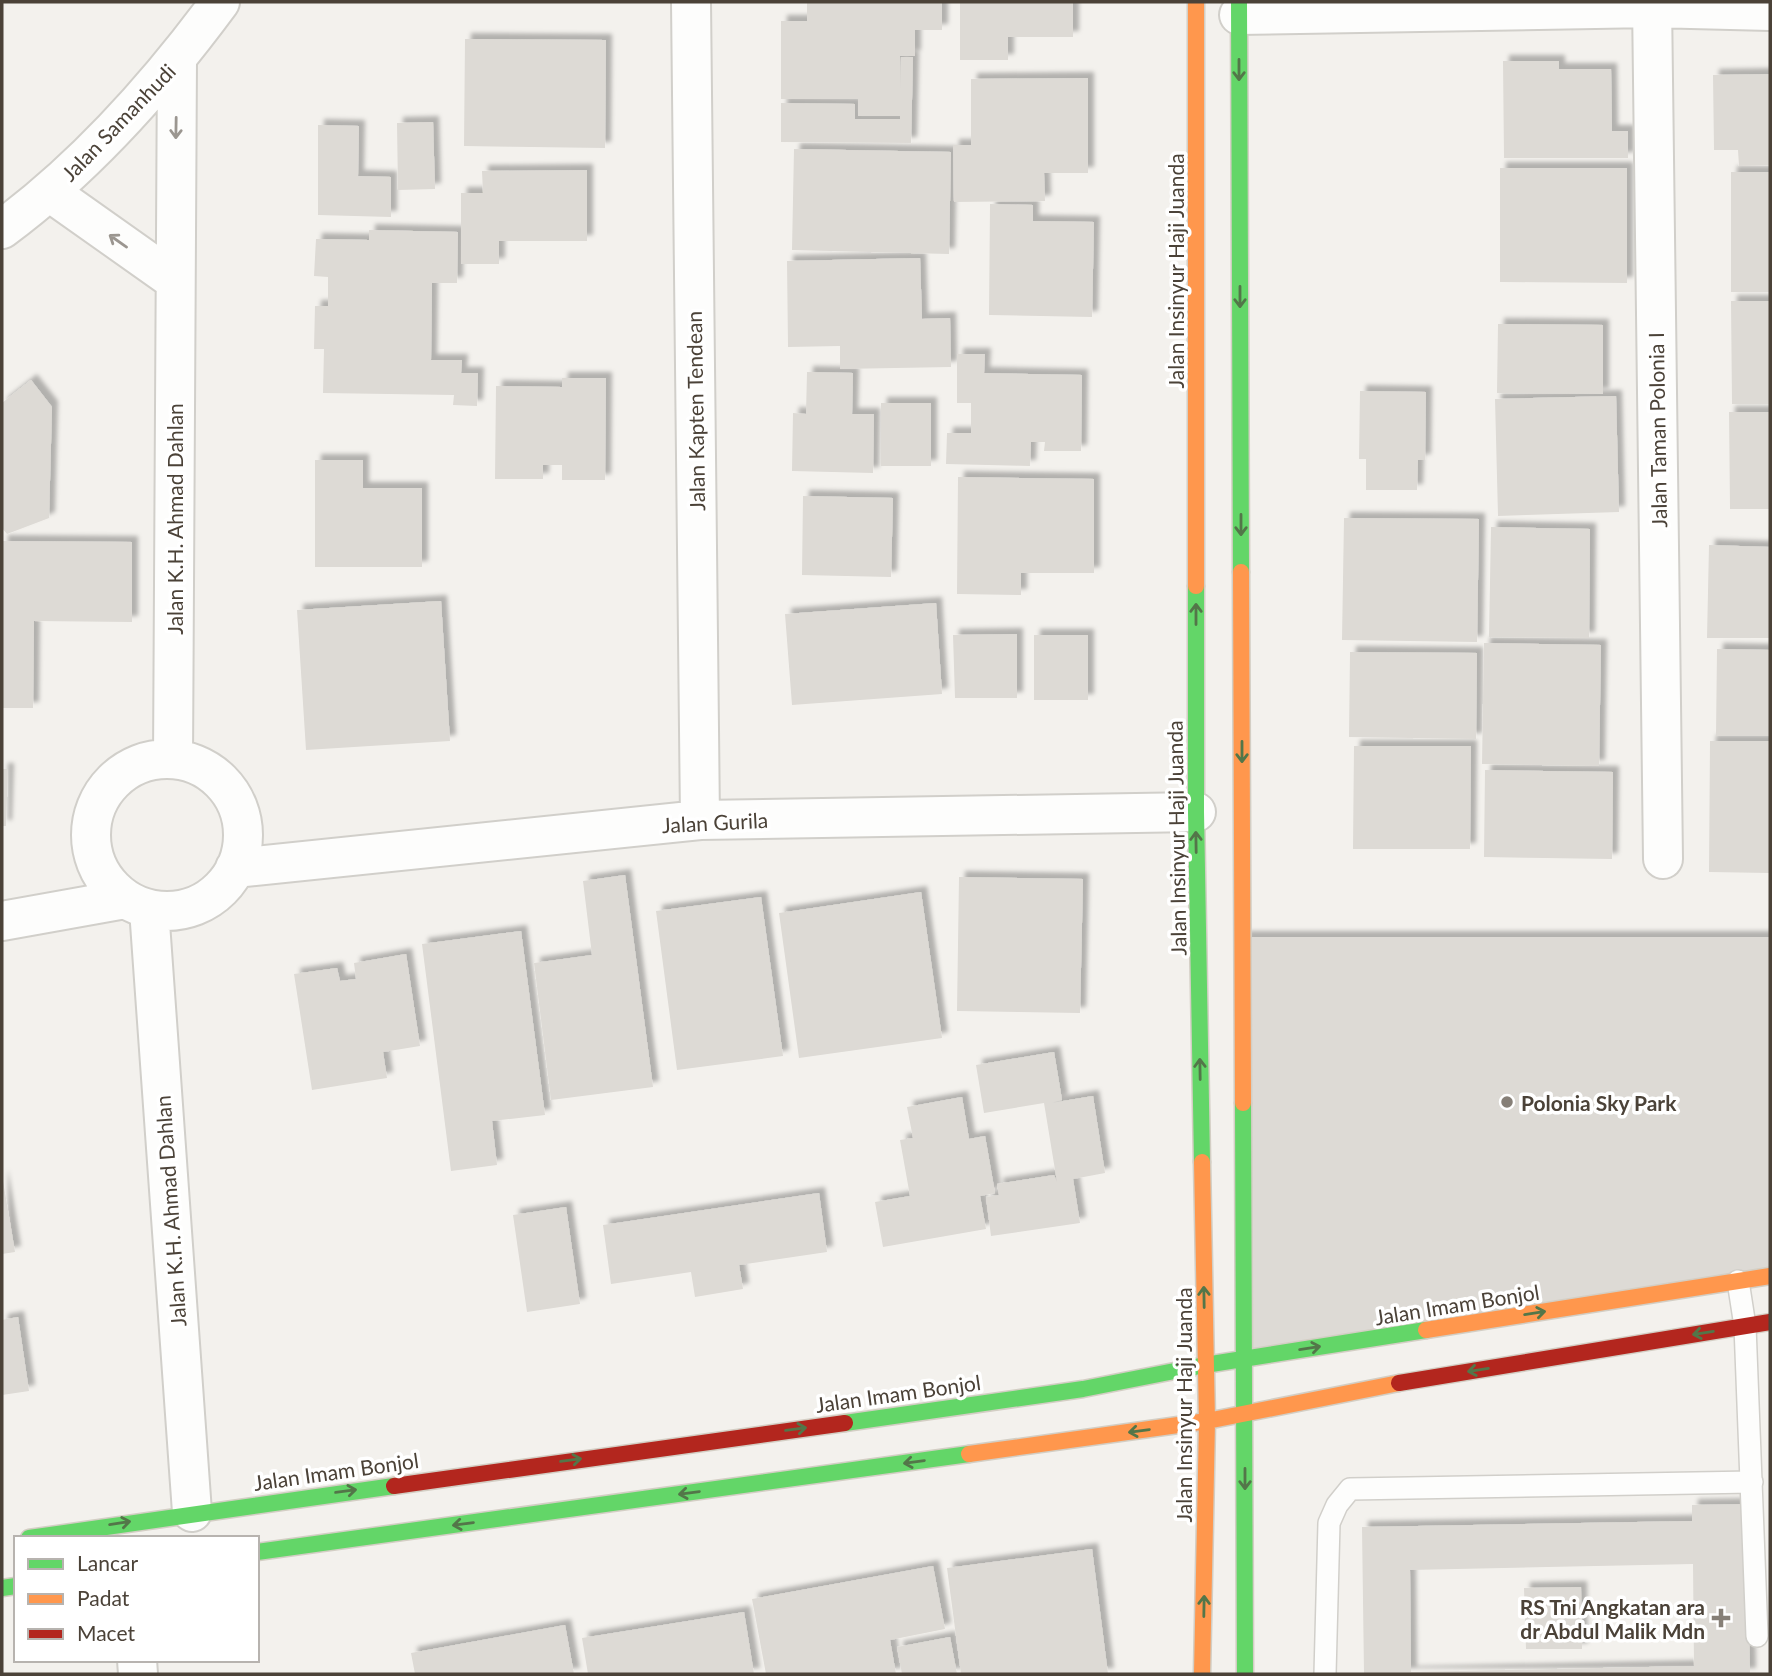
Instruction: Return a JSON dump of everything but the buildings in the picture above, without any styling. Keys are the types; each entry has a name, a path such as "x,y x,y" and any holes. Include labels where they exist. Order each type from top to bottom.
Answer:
{"main road":[{"name":"Jalan Insinyur Haji Juanda","path":"1196,2 1196,812 1207,1421 1201,1674"},
{"path":"1239,8 1245,1674"},
{"name":"Jalan Imam Bonjol","path":"41,1536 191,1512 546,1470 1083,1389 1205,1365 1770,1276"},
{"path":"259,1552 552,1506 1207,1421 1246,1411 1770,1322"}],"street":[{"name":"Jalan Samanhudi","path":"2,229 51,193 177,60 220,2"},
{"name":"Jalan Kapten Tendean","path":"691,2 700,820"},
{"path":"1239,8 1652,5 1770,11"},
{"name":"Jalan Taman Polonia I","path":"1652,5 1663,859"},
{"name":"Jalan K.H. Ahmad Dahlan","path":"173,759 177,60"},
{"path":"51,193 174,280"},
{"path":"2,921 137,904 174,911 199,904 221,890 236,868 243,845 242,820 234,797 218,778 197,764 173,759 147,761 124,772 105,790 93,814 91,841 96,863 108,883 137,904"},
{"name":"Jalan Gurila","path":"236,868 700,820 1196,812"},
{"name":"Jalan K.H. Ahmad Dahlan","path":"137,904 191,1512"}],"lane":[{"path":"1738,1281 1745,1326 1756,1636"},
{"path":"1325,1674 1329,1523 1337,1504 1350,1489 1752,1482"}],"traffic: fast":[{"path":"1239,2 1241,572"},
{"path":"1196,586 1196,812 1202,1162"},
{"path":"1243,1103 1245,1674"},
{"path":"845,1423 1083,1389 1205,1365 1426,1330"},
{"path":"259,1552 969,1454"},
{"path":"43,1536 394,1486"},
{"path":"2,1588 14,1586"}],"traffic: slow":[{"path":"1196,2 1196,586"},
{"path":"1241,572 1243,1103"},
{"path":"1202,1162 1207,1421 1202,1674"},
{"path":"1426,1330 1770,1276"},
{"path":"969,1454 1207,1421 1399,1383"}],"traffic: jam":[{"path":"1399,1383 1770,1322"},
{"path":"394,1486 845,1423"}],"place":[{"name":"Polonia Sky Park","path":"1507,1102"},
{"name":"RS Tni Angkatan ara dr Abdul Malik Mdn","path":"1721,1618"}]}
